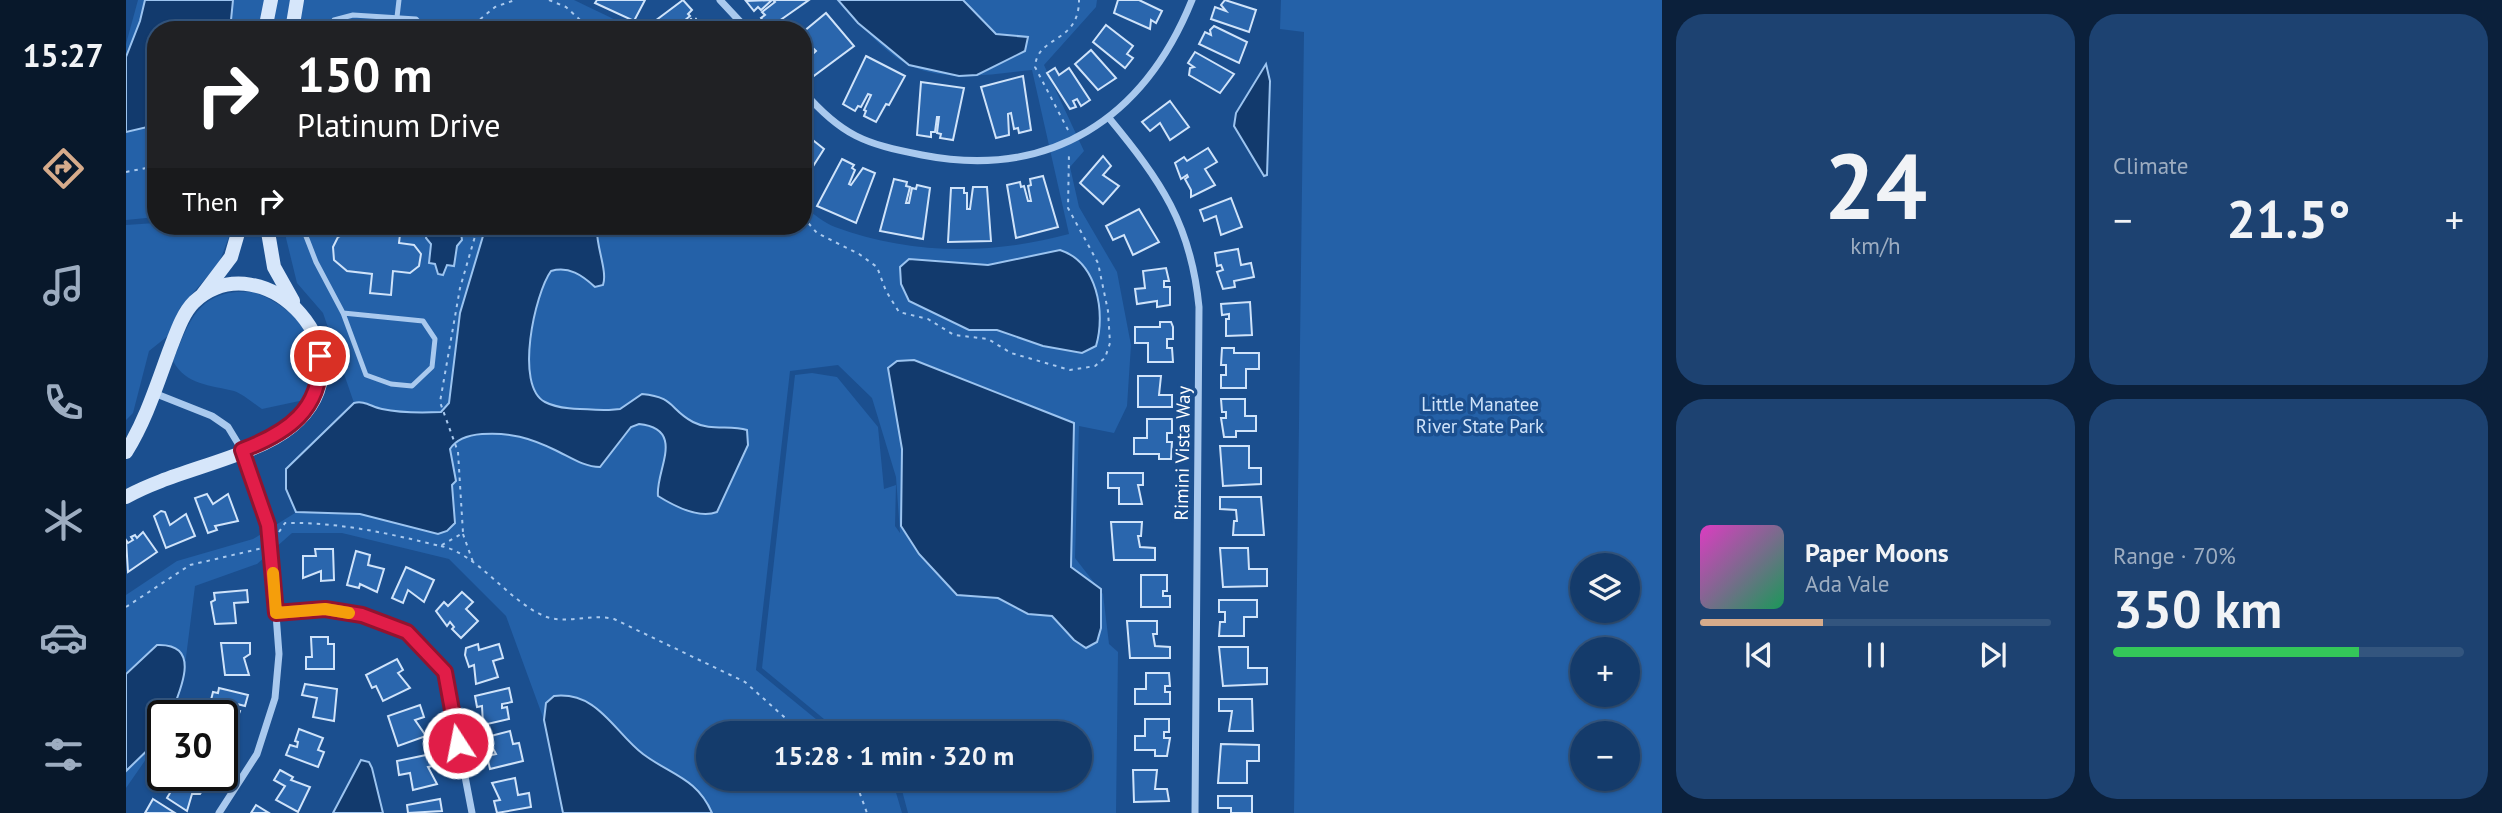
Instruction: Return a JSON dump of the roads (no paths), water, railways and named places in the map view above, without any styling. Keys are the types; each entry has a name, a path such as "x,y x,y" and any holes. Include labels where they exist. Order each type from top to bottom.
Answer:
{"street":[{"path":"267,21 271,0"},
{"path":"294,21 297,0"},
{"path":"720,0 740,21"},
{"path":"812,101 830,122 878,146 936,158 993,162 1043,152 1109,118 1141,87 1168,50 1192,0"},
{"name":"Rimini Vista Way","path":"1109,118 1167,194 1185,234 1195,266 1199,307 1195,813"},
{"path":"126,452 180,325 194,302 225,266 237,235"},
{"path":"126,497 290,428 315,395 320,356 312,328 278,277 268,235"},
{"path":"194,302 216,290 246,285 272,292 300,310"},
{"path":"153,393 220,421 234,435 266,515 271,541 279,667 272,714 257,754 219,813"},
{"path":"276,613 325,609 362,615 407,632 445,672 472,813"}],"lane":[{"path":"397,17 399,0"},
{"path":"334,21 353,15 418,21"},
{"path":"306,235 316,262 343,313 366,375 391,384 412,386 432,366 435,338 423,321 343,313"}],"park label":[{"name":"Little Manatee River State Park","path":"1480,415"}]}
